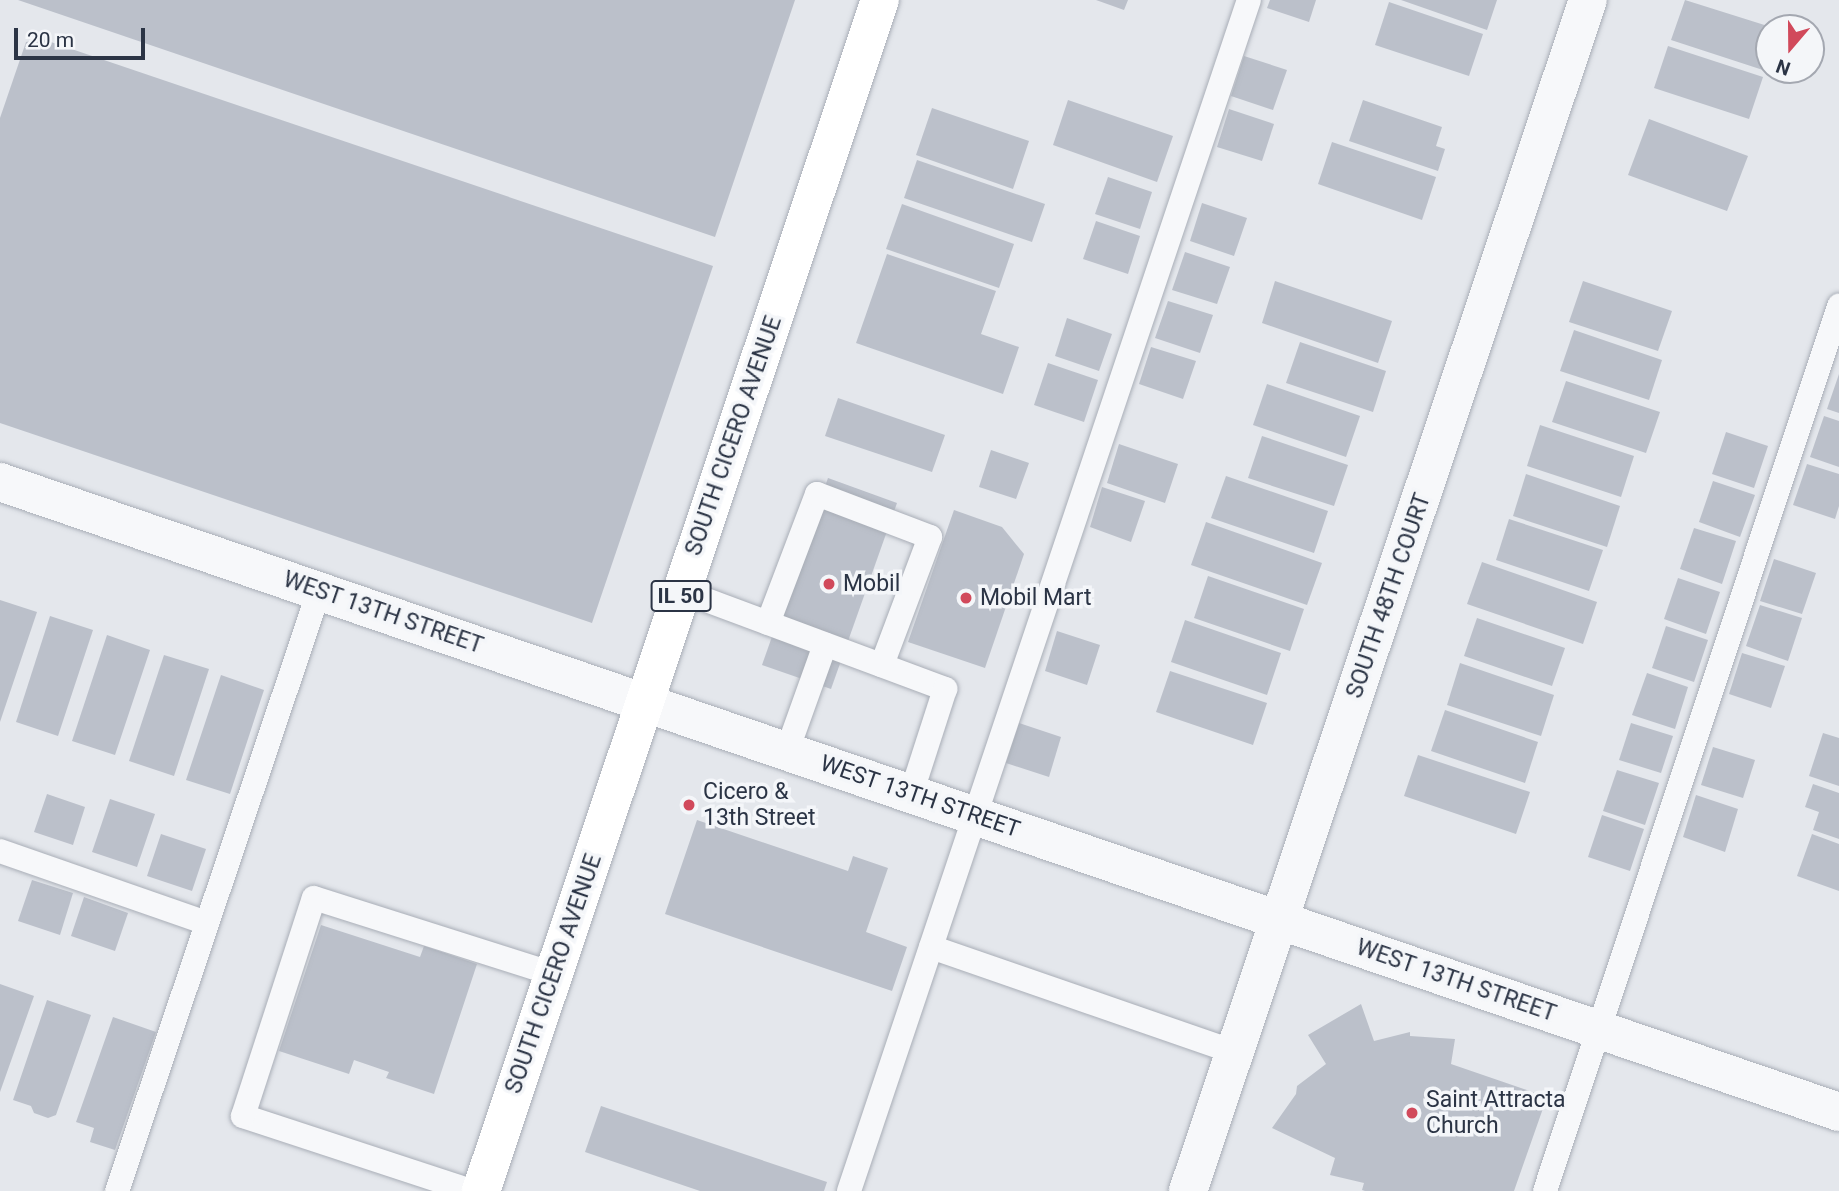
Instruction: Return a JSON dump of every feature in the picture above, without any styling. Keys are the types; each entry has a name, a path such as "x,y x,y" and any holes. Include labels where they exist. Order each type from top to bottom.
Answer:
{"main road":[{"name":"SOUTH CICERO AVENUE","path":"481,1191 880,0"}],"street":[{"name":"SOUTH 48TH COURT","path":"1188,1191 1588,0"},
{"name":"WEST 13TH STREET","path":"0,482 1839,1112"}],"lane":[{"path":"849,1191 1249,0"},
{"path":"1545,1191 1839,306"},
{"path":"768,623 817,494 930,537 882,665"},
{"path":"117,1191 319,591"},
{"path":"682,591 945,689 911,794"},
{"path":"787,751 825,645"},
{"path":"0,851 207,923"},
{"path":"471,1191 243,1116 314,898 554,974"},
{"path":"931,947 1235,1052"}],"building":[{"path":"18,0 795,0 715,237"},
{"path":"1096,0 1128,0 1124,10"},
{"path":"1270,0 1316,0 1309,22 1267,8"},
{"path":"1401,0 1497,0 1487,30"},
{"path":"1685,0 1755,22 1755,67 1671,40"},
{"path":"1389,2 1483,34 1469,76 1375,45"},
{"path":"42,39 713,266 592,623 0,423 0,118 26,42"},
{"path":"1668,46 1755,74 1755,84 1761,84 1749,119 1654,88"},
{"path":"1244,56 1287,70 1273,110 1231,96"},
{"path":"1068,100 1173,136 1157,182 1053,145"},
{"path":"1363,100 1442,127 1436,146 1445,149 1438,171 1349,141"},
{"path":"932,108 1029,141 1013,189 916,155"},
{"path":"1229,109 1274,124 1262,161 1217,147"},
{"path":"1649,119 1748,156 1727,211 1628,175"},
{"path":"1332,142 1436,177 1422,220 1318,184"},
{"path":"917,160 1045,204 1032,242 904,198"},
{"path":"1108,177 1152,192 1140,229 1095,214"},
{"path":"1202,203 1247,218 1234,256 1190,241"},
{"path":"902,204 1014,244 999,288 886,249"},
{"path":"1096,221 1140,236 1128,274 1083,259"},
{"path":"1185,252 1230,267 1217,304 1172,290"},
{"path":"887,254 996,291 981,334 1019,347 1003,394 856,343"},
{"path":"1275,281 1392,321 1378,363 1262,323"},
{"path":"1583,281 1672,311 1658,351 1569,322"},
{"path":"1168,301 1213,315 1200,353 1155,338"},
{"path":"1067,318 1112,334 1099,371 1055,356"},
{"path":"1574,330 1662,360 1649,400 1560,371"},
{"path":"1300,342 1386,371 1373,412 1286,383"},
{"path":"1151,347 1196,361 1183,399 1139,384"},
{"path":"1048,363 1098,380 1084,422 1034,405"},
{"path":"1839,374 1839,413 1827,409"},
{"path":"1566,381 1660,412 1646,453 1552,422"},
{"path":"1267,384 1360,416 1346,457 1253,425"},
{"path":"838,398 945,435 932,472 825,436"},
{"path":"1824,416 1839,421 1839,467 1810,457"},
{"path":"1540,425 1634,456 1621,497 1527,466"},
{"path":"1726,432 1768,446 1754,488 1712,474"},
{"path":"1262,436 1348,465 1334,506 1248,478"},
{"path":"1119,444 1178,464 1165,503 1107,483"},
{"path":"991,450 1029,463 1016,499 979,487"},
{"path":"1807,464 1839,474 1839,506 1835,519 1793,505"},
{"path":"1526,474 1620,506 1607,547 1513,516"},
{"path":"1226,476 1328,511 1314,553 1211,518"},
{"name":"Mobil","path":"828,478 897,503 831,689 762,665"},
{"path":"1713,481 1755,495 1740,537 1699,522"},
{"path":"1102,487 1145,501 1131,542 1090,527"},
{"name":"Mobil Mart","path":"954,510 1002,527 1024,554 985,668 908,642"},
{"path":"1509,519 1603,550 1589,591 1496,560"},
{"path":"1206,522 1322,563 1307,605 1191,565"},
{"path":"1694,528 1736,541 1722,584 1680,569"},
{"path":"1774,559 1816,573 1802,614 1760,601"},
{"path":"1482,562 1597,602 1583,644 1467,604"},
{"path":"1208,576 1304,609 1290,651 1194,618"},
{"path":"1678,578 1720,592 1706,634 1664,619"},
{"path":"0,600 37,612 0,722"},
{"path":"1760,605 1802,618 1788,661 1746,646"},
{"path":"50,616 93,630 58,736 16,722"},
{"path":"1477,618 1565,648 1552,686 1464,656"},
{"path":"1185,620 1281,653 1267,695 1171,662"},
{"path":"1666,626 1708,640 1694,682 1652,668"},
{"path":"1057,631 1100,645 1087,685 1045,671"},
{"path":"107,635 150,650 115,755 72,741"},
{"path":"1742,653 1785,666 1771,708 1729,694"},
{"path":"164,655 209,669 174,776 129,761"},
{"path":"1460,663 1554,695 1541,736 1447,705"},
{"path":"1170,671 1267,703 1253,745 1156,712"},
{"path":"1647,673 1688,687 1675,729 1632,715"},
{"path":"221,675 264,690 230,794 186,780"},
{"path":"1445,710 1538,742 1525,783 1431,751"},
{"path":"1019,723 1061,737 1049,777 1006,763"},
{"path":"1631,723 1673,736 1661,773 1619,760"},
{"path":"1823,733 1839,738 1839,786 1809,776"},
{"path":"1713,747 1755,760 1743,798 1701,785"},
{"path":"1418,755 1530,792 1516,834 1404,796"},
{"path":"1617,770 1659,783 1645,825 1603,811"},
{"path":"1813,784 1839,793 1839,839 1813,830 1819,812 1805,807"},
{"path":"47,794 85,807 73,845 34,832"},
{"path":"1696,795 1738,809 1725,852 1683,837"},
{"path":"110,799 155,814 137,867 92,852"},
{"path":"1602,815 1644,829 1630,871 1588,857"},
{"path":"697,820 848,871 853,856 888,868 866,932 907,947 892,991 665,914"},
{"path":"161,834 206,849 192,891 147,876"},
{"path":"1812,834 1839,844 1839,891 1797,876"},
{"path":"32,880 73,893 60,935 18,921"},
{"path":"84,897 128,913 115,951 71,936"},
{"path":"321,925 420,957 424,946 477,964 434,1094 386,1078 389,1072 354,1060 349,1074 279,1051"},
{"path":"0,984 34,996 0,1092"},
{"path":"47,1000 91,1015 56,1115 48,1118 34,1113 31,1106 13,1100"},
{"name":"Saint Attracta Church","path":"1361,1004 1374,1041 1410,1032 1410,1036 1455,1039 1451,1064 1547,1097 1514,1191 1365,1191 1362,1190 1364,1183 1330,1175 1335,1158 1272,1128 1296,1094 1297,1086 1326,1064 1308,1035"},
{"path":"113,1017 156,1032 115,1150 90,1142 94,1128 76,1122"},
{"path":"601,1106 827,1182 824,1191 700,1191 585,1152"}],"place":[{"name":"Mobil","path":"829,584"},
{"name":"Mobil Mart","path":"966,598"},
{"name":"Cicero & 13th Street","path":"689,805"},
{"name":"Saint Attracta Church","path":"1412,1113"}]}
